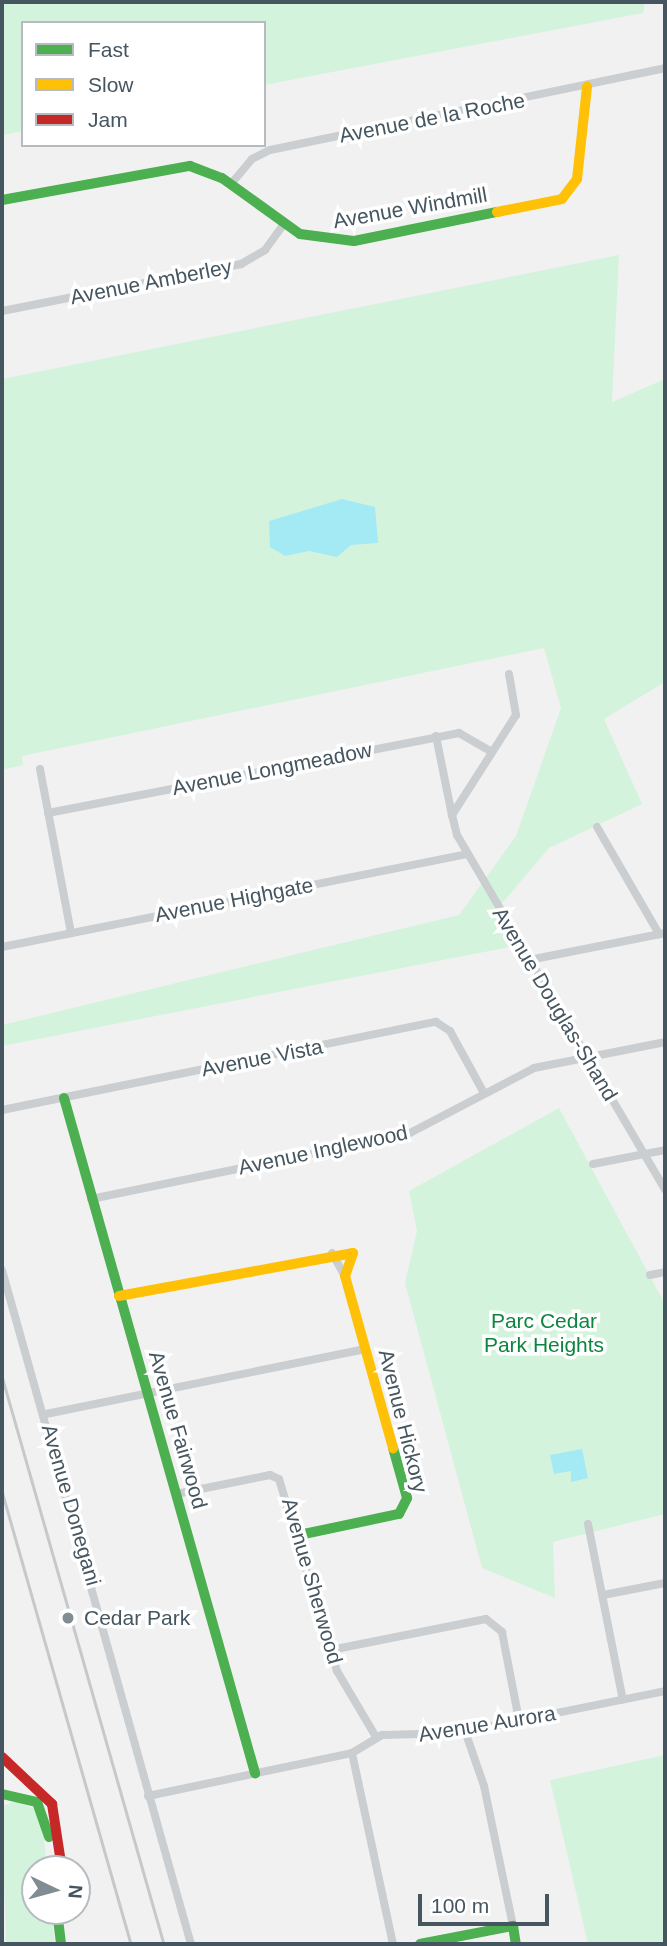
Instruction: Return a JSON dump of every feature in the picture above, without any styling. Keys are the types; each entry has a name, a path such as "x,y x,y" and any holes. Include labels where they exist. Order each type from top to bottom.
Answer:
{"main road":[{"name":"Avenue Windmill","path":"2,200 176,166 198,168 231,184 284,224 315,239 345,243 562,199 577,179 587,87"},
{"name":"Avenue Fairwood","path":"64,1098 255,1773"},
{"path":"119,1296 332,1253"},
{"name":"Avenue Hickory","path":"299,1535 399,1514 405,1507 345,1276 353,1254 332,1253"},
{"path":"2,1757 52,1804 60,1855"},
{"path":"2,1794 23,1794 41,1806 50,1855"},
{"path":"59,1925 61,1944"},
{"path":"68,1925 70,1944"},
{"path":"420,1944 513,1926 516,1944"}],"street":[{"name":"Avenue de la Roche","path":"231,184 252,159 270,150 587,87 665,68"},
{"name":"Avenue Amberley","path":"2,311 241,264 265,250 284,224"},
{"path":"452,815 516,715 509,674"},
{"name":"Avenue Longmeadow","path":"48,813 436,736 459,733 492,752"},
{"name":"Avenue Douglas-Shand","path":"436,736 452,815 467,854 665,1189"},
{"path":"40,769 71,933"},
{"path":"529,960 662,933 597,827"},
{"name":"Avenue Highgate","path":"2,947 467,854"},
{"name":"Avenue Vista","path":"2,1110 436,1022 450,1031 484,1093"},
{"name":"Avenue Inglewood","path":"91,1199 407,1134 534,1068 665,1042"},
{"path":"593,1164 665,1150"},
{"name":"Avenue Hickory","path":"332,1253 345,1276"},
{"name":"Avenue Donegani","path":"2,1270 46,1414 148,1796 191,1944"},
{"path":"650,1275 665,1272"},
{"path":"46,1414 365,1349"},
{"name":"Avenue Sherwood","path":"176,1494 270,1475 284,1486 344,1687 376,1737"},
{"path":"589,1524 623,1700"},
{"path":"603,1595 665,1583"},
{"path":"331,1650 486,1619 502,1632 519,1720"},
{"name":"Avenue Aurora","path":"148,1796 352,1753 376,1737 465,1731 665,1691"},
{"path":"465,1731 484,1786 513,1926"},
{"path":"352,1753 393,1944"}],"green space":[{"path":"2,2 645,2 643,13 266,85 266,21 21,21 21,131 2,135"},
{"path":"619,255 612,402 665,379 665,682 604,719 642,804 549,848 498,908 520,945 2,1046 2,1025 459,915 516,836 561,708 544,648 22,756 23,765 2,770 2,379"},
{"name":"Parc Cedar Park Heights","path":"559,1108 665,1304 665,1514 553,1542 555,1598 482,1568 405,1283 417,1231 409,1191"},
{"path":"665,1755 665,1944 588,1944 550,1780"},
{"path":"16,1801 35,1809 42,1822 46,1855 21,1855 21,1925 53,1925 55,1944 6,1944 2,1806"}],"water":[{"path":"342,499 375,507 378,543 351,545 337,557 309,551 285,556 270,547 269,521"},
{"path":"582,1449 588,1478 571,1482 571,1471 554,1474 550,1455"}],"railway":[{"path":"2,1376 164,1944"},
{"path":"2,1491 131,1944"}],"traffic: fast":[{"path":"2,200 190,166 222,178 300,234 354,241 497,212"},
{"path":"64,1098 255,1773"},
{"path":"299,1535 399,1514 407,1498 393,1448"},
{"path":"2,1794 37,1802 49,1837"},
{"path":"59,1925 61,1944"},
{"path":"420,1944 513,1926 516,1944"}],"traffic: slow":[{"path":"497,212 562,199 577,179 587,87"},
{"path":"119,1296 353,1253 345,1276 393,1448"}],"traffic: jam":[{"path":"2,1757 52,1804 60,1855"}],"place":[{"name":"Cedar Park","path":"68,1618"}]}
